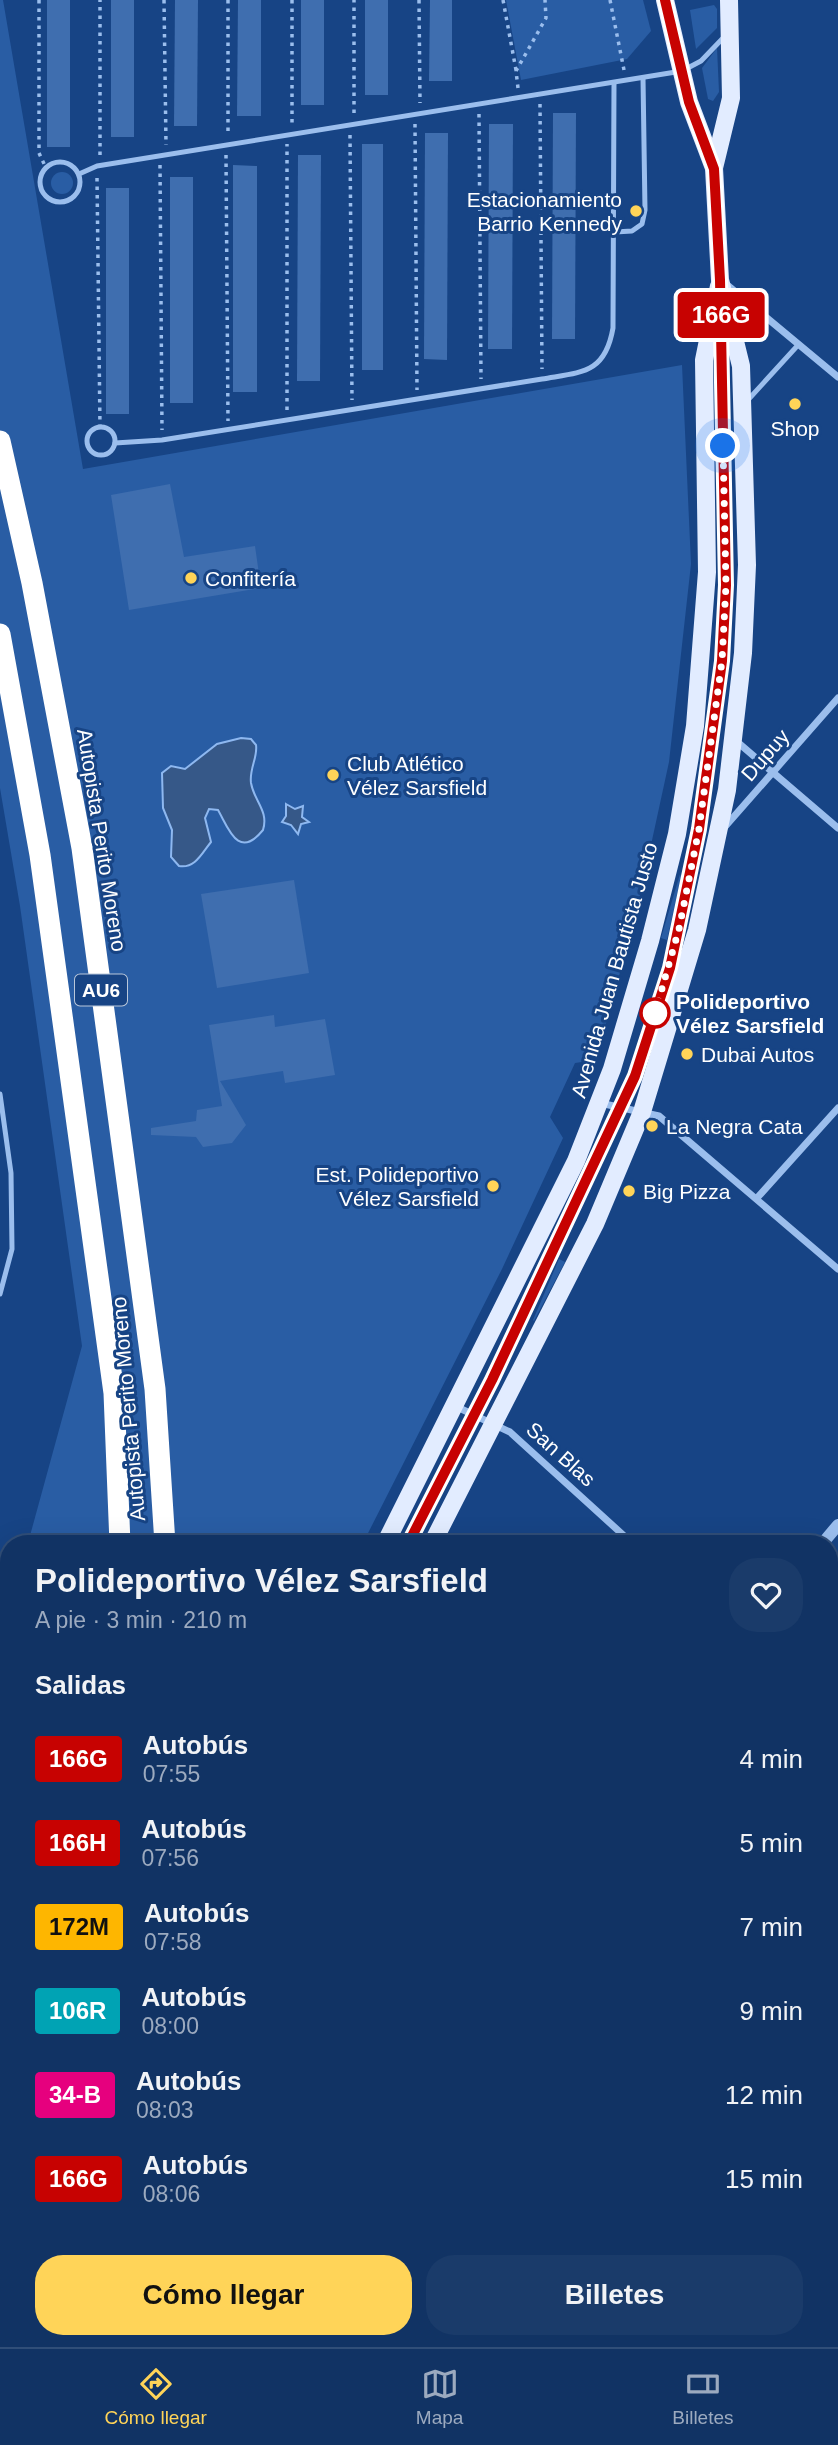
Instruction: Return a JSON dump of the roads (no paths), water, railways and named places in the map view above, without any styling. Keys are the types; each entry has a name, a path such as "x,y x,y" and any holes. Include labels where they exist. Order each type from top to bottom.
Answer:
{"highway":[{"name":"Autopista Perito Moreno","path":"0,441 32,583 82,848 155,1389 164,1535"},
{"name":"Autopista Perito Moreno","path":"0,634 40,855 114,1393 120,1535"}],"main road":[{"name":"Avenida Juan Bautista Justo","path":"665,0 689,102 714,169"},
{"name":"Avenida Juan Bautista Justo","path":"436,1535 594,1224 642,1112 698,930 718,835 734,739 747,565 741,366 720,280 714,169 731,98 729,0"},
{"name":"Avenida Juan Bautista Justo","path":"390,1535 559,1197 599,1103 650,941 677,834 695,726 707,572 704,360 720,280"}],"street":[{"path":"720,280 800,343 838,377"},
{"name":"Dupuy","path":"718,835 838,698"},
{"path":"734,739 838,828"},
{"path":"599,1103 659,1116 838,1269"},
{"path":"757,1198 838,1108"},
{"name":"San Blas","path":"454,1406 510,1432 623,1535"}],"lane":[{"path":"79,174 99,166 163,155 682,71 701,61 718,46 731,28"},
{"path":"615,232 632,231 642,224 645,210 643,78"},
{"path":"114,443 162,440 228,430 542,379 581,372 596,366 604,357 613,328 614,83"},
{"path":"63,162 75,168 79,174 80,187 73,197 53,200 47,197 40,183 46,167 63,162"},
{"path":"413,1535 622,1107 641,1061 679,929 699,829 722,661 726,585 720,280"},
{"path":"742,406 800,343"},
{"path":"100,427 110,431 114,443 107,453 101,455 90,450 87,437 90,432 100,427"},
{"path":"0,1094 11,1173 12,1237 12,1249 0,1294"}],"place":[{"name":"Estacionamiento Barrio Kennedy","path":"636,211"},
{"name":"Shop","path":"795,404"},
{"name":"Confitería","path":"191,578"},
{"name":"Club Atlético Vélez Sarsfield","path":"333,775"},
{"name":"Polideportivo Vélez Sarsfield","path":"655,1013"},
{"name":"Dubai Autos","path":"687,1054"},
{"name":"La Negra Cata","path":"652,1126"},
{"name":"Est. Polideportivo Vélez Sarsfield","path":"493,1186"},
{"name":"Big Pizza","path":"629,1191"}]}
